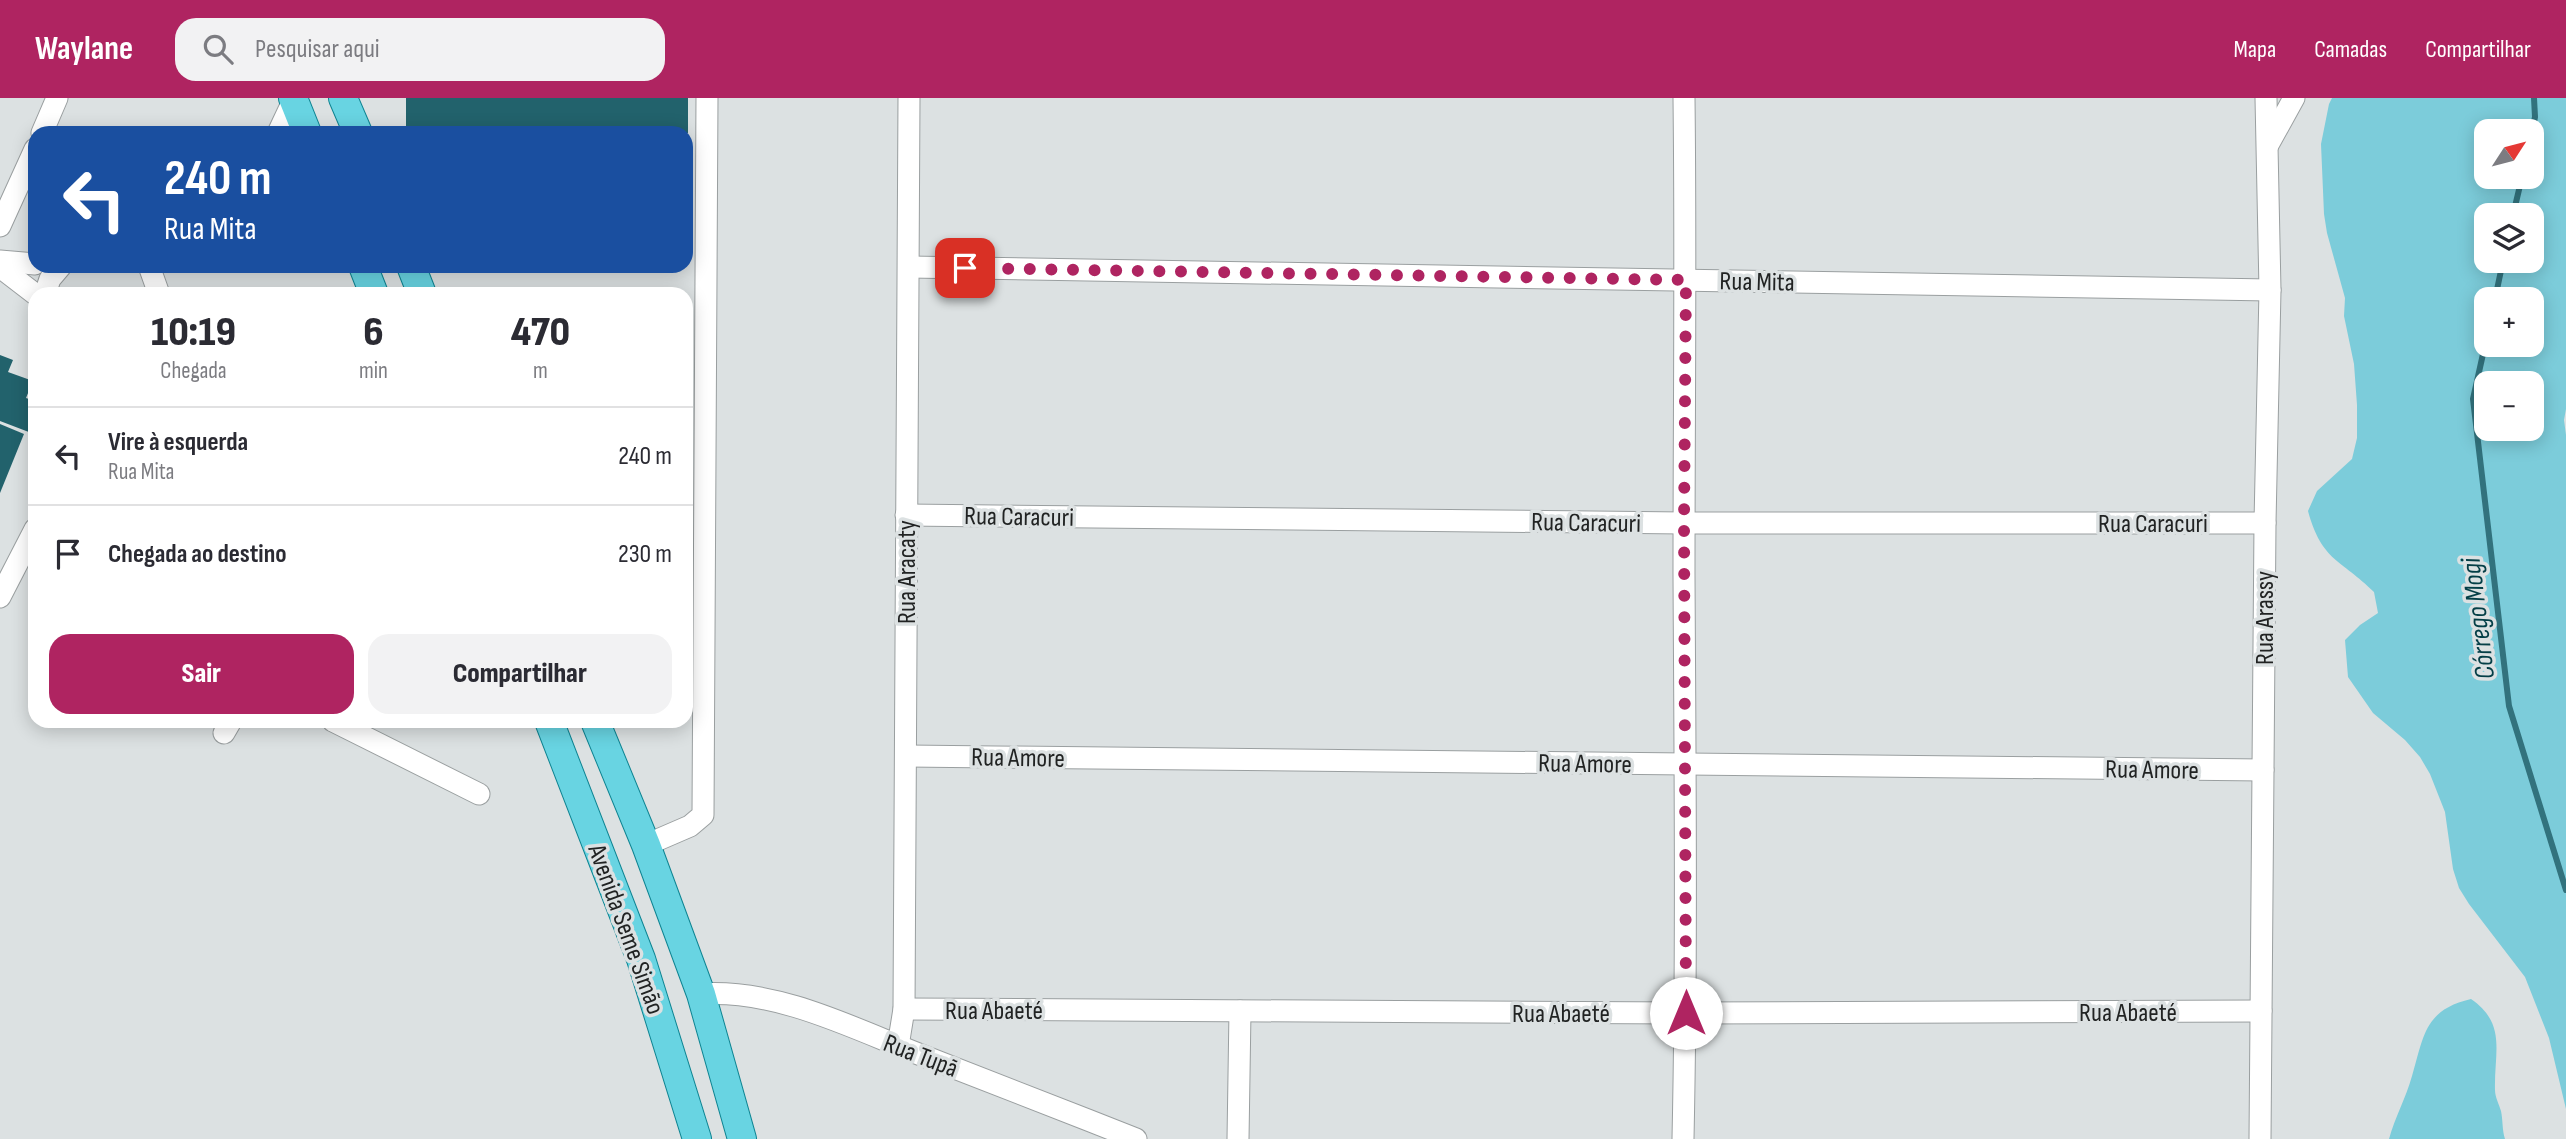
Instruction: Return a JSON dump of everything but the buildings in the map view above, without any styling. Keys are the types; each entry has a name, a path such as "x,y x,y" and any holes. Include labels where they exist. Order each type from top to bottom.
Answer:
{"main road":[{"path":"343,98 355,126"},
{"path":"293,99 304,126"},
{"name":"Avenida Seme Simão","path":"552,728 641,959 697,1139"},
{"name":"Avenida Seme Simão","path":"599,728 701,994 742,1139"}],"street":[{"path":"45,126 57,98"},
{"path":"646,845 690,826 703,815 707,98"},
{"name":"Rua Aracaty","path":"898,1046 904,1009 909,98"},
{"path":"1682,1139 1686,1013 1684,98"},
{"name":"Rua Arassy","path":"2260,1139 2265,523 2270,290 2266,98"},
{"path":"2268,146 2294,98"},
{"path":"281,126 293,99"},
{"path":"0,226 28,164"},
{"path":"0,261 28,263"},
{"path":"0,267 28,289"},
{"name":"Rua Mita","path":"909,267 2270,290"},
{"name":"Rua Caracuri","path":"906,515 1684,523 2265,523"},
{"path":"0,597 28,543"},
{"path":"347,728 479,794"},
{"name":"Rua Amore","path":"906,755 2263,770"},
{"name":"Rua Tupã","path":"701,994 729,992 766,997 1136,1139"},
{"name":"Rua Abaeté","path":"904,1009 1686,1013 2261,1011"},
{"path":"1238,1139 1240,1011"}],"shaded area":[{"path":"2332,98 2566,98 2566,1109 2549,1038 2525,977 2459,888 2453,869 2445,812 2430,774 2405,740 2373,713 2348,677 2345,640 2360,625 2378,613 2374,592 2326,550 2308,511 2317,491 2352,459 2357,438 2354,364 2344,316 2345,298 2324,214 2321,144"},
{"path":"2471,999 2490,1018 2494,1029 2495,1093 2505,1139 2389,1139 2428,1027 2444,1010"}],"waterway":[{"name":"Córrego Mogi","path":"2534,98 2535,119"},
{"name":"Córrego Mogi","path":"2516,203 2519,189"},
{"name":"Córrego Mogi","path":"2498,287 2500,273"},
{"name":"Córrego Mogi","path":"2482,357 2473,399 2509,706 2566,890"}],"route":[{"path":"965,268 1686,280 1686,1013"}]}
